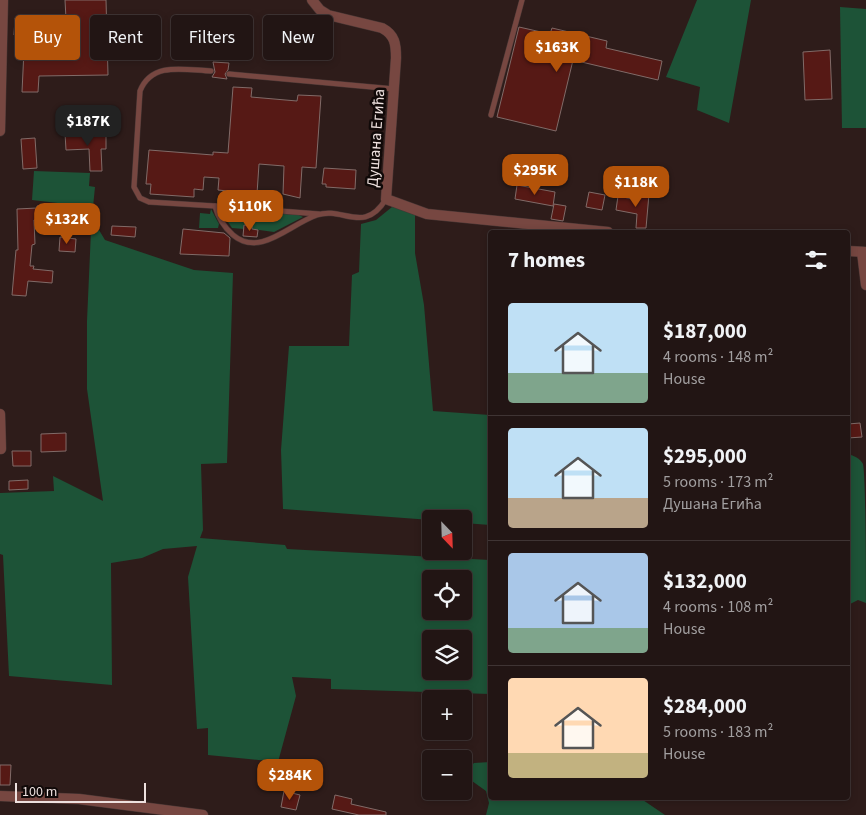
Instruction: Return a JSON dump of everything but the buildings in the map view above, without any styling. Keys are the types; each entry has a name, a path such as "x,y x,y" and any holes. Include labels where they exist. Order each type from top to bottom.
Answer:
{"street":[{"path":"0,131 2,0"},
{"name":"Душана Егића","path":"312,0 320,10 328,15 382,28 389,32 396,47 386,199 428,214 588,230"},
{"path":"850,251 864,252 866,284"},
{"path":"0,414 1,449"},
{"path":"0,796 79,799 203,815"}],"lane":[{"path":"491,114 522,0"},
{"path":"210,71 164,69 151,74 143,85 140,91 134,187 140,198 149,202 368,217 378,211 386,199"},
{"path":"229,74 394,89"},
{"path":"215,206 225,228 241,241 256,244 319,214"}],"green space":[{"path":"697,0 751,0 729,123 697,110 700,87 666,77"},
{"path":"840,7 866,9 866,128 842,128"},
{"path":"34,171 90,173 89,186 95,187 93,207 98,207 99,230 105,240 194,270 233,273 227,463 201,464 203,530 200,538 285,545 287,549 422,556 422,560 488,560 488,694 472,693 472,690 422,690 422,692 331,689 331,679 292,677 296,696 278,762 208,755 208,728 197,729 188,577 197,546 163,549 142,558 111,563 112,685 9,676 3,555 0,554 0,493 54,491 53,476 103,501 87,389 87,321 91,231 74,230 75,205 32,200"},
{"path":"217,198 277,203 284,208 217,205"},
{"path":"392,207 415,213 415,253 424,305 433,411 488,415 488,525 472,524 472,510 422,510 422,519 283,509 281,450 289,346 349,346 352,275 359,272 361,224 376,220"},
{"path":"211,209 219,224 218,228 199,228 200,213 210,214"},
{"path":"219,209 299,215 303,217 274,232 252,229 252,226 245,225 244,229 232,228"},
{"path":"850,455 862,462 864,473 866,603 858,600 850,604"},
{"path":"488,762 488,799 486,791 472,781 472,765 474,763"},
{"path":"488,800 643,800 665,815 486,815"}]}
